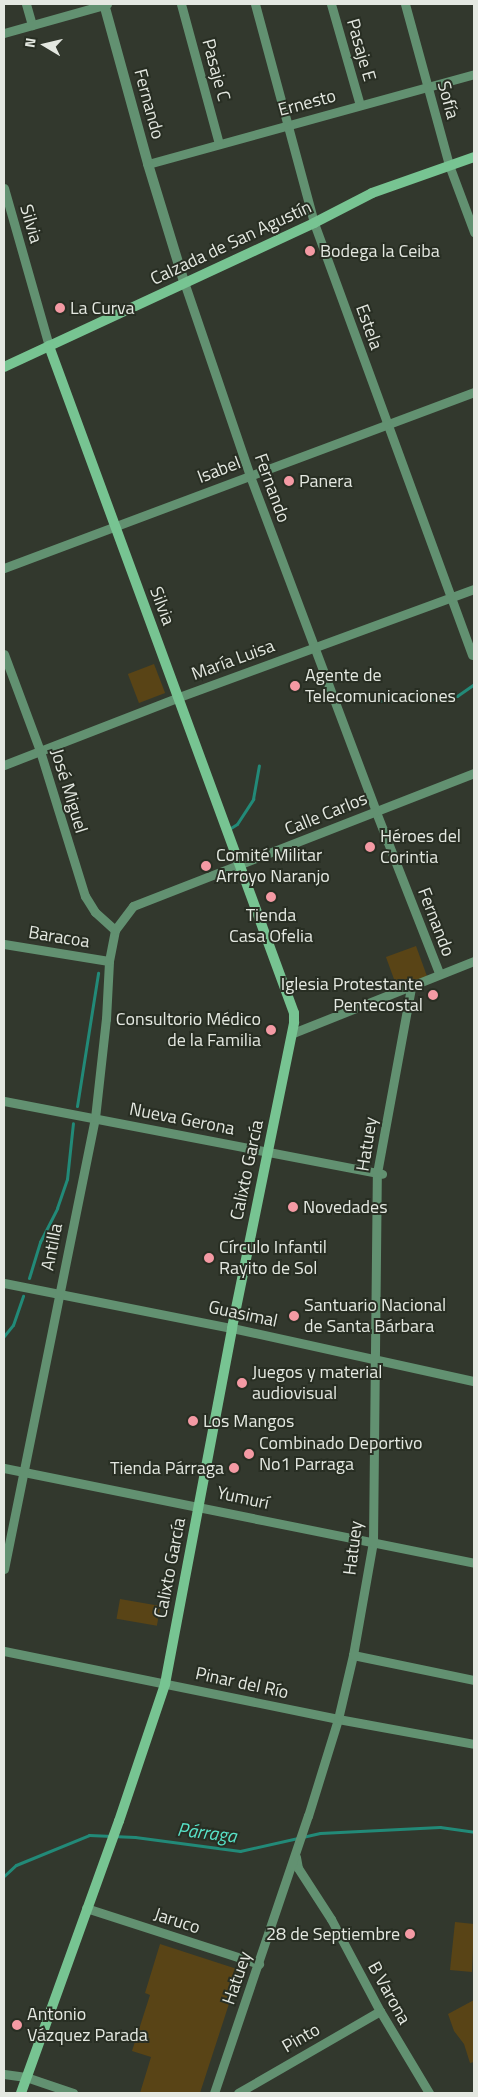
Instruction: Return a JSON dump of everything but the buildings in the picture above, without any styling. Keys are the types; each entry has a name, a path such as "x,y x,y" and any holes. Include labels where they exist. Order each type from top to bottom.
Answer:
{"main road":[{"name":"Calzada de San Agustín","path":"4,367 314,223 372,193 474,156"},
{"name":"Silvia","path":"49,346 114,528 179,697 238,866 294,1012 293,1033"},
{"name":"Calixto García","path":"21,2093 86,1908 106,1857 165,1684 266,1152 293,1033"}],"street":[{"path":"26,4 32,25"},
{"path":"4,33 105,4"},
{"name":"Fernando","path":"105,4 148,164 184,282 250,476 336,701 376,812 439,973"},
{"name":"Pasaje C","path":"181,4 219,144"},
{"name":"Estela","path":"255,4 314,223 472,655"},
{"name":"Pasaje E","path":"331,4 360,105"},
{"name":"Sofía","path":"405,4 449,165 474,232"},
{"name":"Ernesto","path":"148,164 474,74"},
{"name":"Silvia","path":"4,188 6,203 49,346"},
{"name":"Isabel","path":"4,568 474,392"},
{"name":"María Luisa","path":"4,765 179,697 474,589"},
{"name":"José Miguel","path":"4,654 40,751 85,896 95,912 115,930"},
{"name":"Calle Carlos","path":"115,930 133,906 474,773"},
{"name":"Antilla","path":"4,1569 22,1472 95,1118 106,1019 109,961 115,930"},
{"name":"Baracoa","path":"4,944 109,961"},
{"path":"293,1033 411,988 439,973 474,961"},
{"name":"Hatuey","path":"216,2093 296,1854 338,1719 353,1655 373,1542 380,1174 411,988"},
{"name":"Nueva Gerona","path":"4,1101 380,1174"},
{"name":"Guasimal","path":"4,1283 232,1328 474,1381"},
{"name":"Yumurí","path":"4,1468 474,1562"},
{"name":"Pinar del Río","path":"4,1651 338,1719 474,1744"},
{"path":"353,1655 474,1680"},
{"name":"B Varona","path":"296,1854 298,1868 331,1919 380,2011 429,2093"},
{"name":"Jaruco","path":"86,1908 259,1964"},
{"name":"Pinto","path":"238,2093 380,2011"},
{"path":"4,2069 73,2093"},
{"path":"4,2074 26,2077"}],"shaded area":[{"path":"154,664 165,693 139,703 128,674"},
{"path":"416,946 427,977 397,988 386,957"},
{"path":"120,1599 160,1606 157,1626 117,1619"},
{"path":"455,1922 474,1924 472,1972 450,1970"},
{"path":"160,1944 240,1970 200,2093 140,2093 151,2057 132,2051 150,1995 145,1993"},
{"path":"474,2000 474,2062 470,2063 464,2044 454,2031 448,2014"}],"waterway":[{"path":"378,701 417,701 457,696 474,684"},
{"path":"229,829 237,824 253,799 259,766"},
{"path":"77,1106 98,973"},
{"path":"29,1278 40,1242 57,1208 67,1179 73,1123"},
{"path":"4,1336 13,1325 23,1296"},
{"name":"Párraga","path":"4,1876 16,1865 89,1835 135,1837 240,1851 320,1833 440,1827 474,1832"}],"place":[{"name":"Bodega la Ceiba","path":"310,251"},
{"name":"La Curva","path":"60,308"},
{"name":"Panera","path":"289,481"},
{"name":"Agente de Telecomunicaciones","path":"295,686"},
{"name":"Héroes del Corintia","path":"370,847"},
{"name":"Comité Militar Arroyo Naranjo","path":"206,866"},
{"name":"Tienda Casa Ofelia","path":"271,897"},
{"name":"Iglesia Protestante Pentecostal","path":"433,995"},
{"name":"Consultorio Médico de la Familia","path":"271,1030"},
{"name":"Novedades","path":"293,1207"},
{"name":"Círculo Infantil Rayito de Sol","path":"209,1258"},
{"name":"Santuario Nacional de Santa Bárbara","path":"294,1316"},
{"name":"Juegos y material audiovisual","path":"242,1383"},
{"name":"Los Mangos","path":"193,1421"},
{"name":"Combinado Deportivo No1 Parraga","path":"249,1454"},
{"name":"Tienda Párraga","path":"234,1468"},
{"name":"28 de Septiembre","path":"410,1934"},
{"name":"Antonio Vázquez Parada","path":"17,2025"}]}
